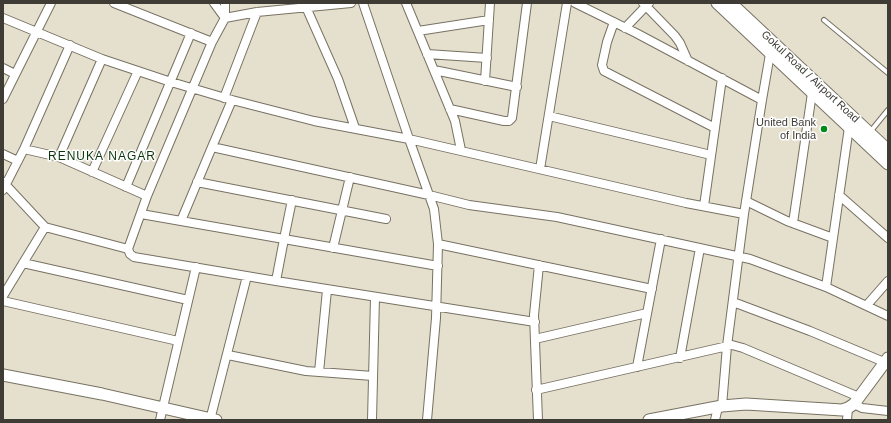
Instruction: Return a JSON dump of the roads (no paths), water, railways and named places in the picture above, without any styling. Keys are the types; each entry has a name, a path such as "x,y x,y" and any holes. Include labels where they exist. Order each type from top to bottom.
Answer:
{"main road":[{"path":"717,3 773,49 812,93 888,164"},
{"name":"Gokul Road / Airport Road","path":"731,3 773,49 888,150"},
{"path":"649,420 720,406 746,404 842,410 854,403 886,360"},
{"path":"3,375 102,394 212,420"}],"street":[{"path":"3,99 51,3"},
{"path":"114,3 212,42"},
{"path":"138,3 139,12"},
{"path":"214,3 225,18"},
{"path":"225,3 225,18 212,42 147,196 128,249 130,254 134,257 327,290 535,322"},
{"path":"225,18 257,12 351,3"},
{"path":"363,3 434,209 438,244 438,266 436,318 427,420"},
{"path":"406,3 457,127 460,150"},
{"path":"485,80 490,3"},
{"path":"450,109 504,121 509,121 512,118 514,114 527,3"},
{"path":"540,169 567,3"},
{"path":"575,3 762,100"},
{"path":"625,28 646,4 675,36 680,43 688,61"},
{"path":"306,7 338,79 355,128"},
{"path":"181,221 212,147 257,12"},
{"path":"3,18 102,59 228,99 314,121 460,150 744,214"},
{"path":"418,31 489,20"},
{"path":"614,22 607,42 602,65 604,71 715,128"},
{"path":"126,187 191,33"},
{"path":"70,45 24,148 4,185 45,227 128,249"},
{"path":"715,420 720,406 746,201 762,100 773,49"},
{"path":"427,54 487,58"},
{"path":"59,157 102,59"},
{"path":"3,68 15,74"},
{"path":"434,70 517,87"},
{"path":"92,172 138,71"},
{"path":"704,206 722,78"},
{"path":"793,223 812,93"},
{"path":"549,116 711,155"},
{"path":"826,286 849,127"},
{"path":"212,147 429,194 469,205 557,217 764,263 826,286 888,316"},
{"path":"24,148 59,157 147,196"},
{"path":"3,154 18,160"},
{"path":"333,248 350,178"},
{"path":"198,182 386,218"},
{"path":"839,195 888,238"},
{"path":"276,281 292,200"},
{"path":"746,201 793,223 833,238"},
{"path":"141,214 438,266"},
{"path":"3,296 45,227"},
{"path":"637,367 661,240"},
{"path":"438,244 652,289"},
{"path":"680,358 700,248"},
{"path":"23,263 188,300"},
{"path":"538,420 536,390 535,300 539,265"},
{"path":"160,420 196,267"},
{"path":"212,420 247,276"},
{"path":"867,305 888,281"},
{"path":"319,372 327,290"},
{"path":"372,420 375,297"},
{"path":"3,301 178,341"},
{"path":"733,302 886,360"},
{"path":"535,339 647,312"},
{"path":"536,390 727,346 737,346 862,408 888,411"},
{"path":"228,355 319,372 373,376"},
{"path":"848,420 854,403"}],"lane":[{"path":"824,20 888,72"},
{"path":"869,133 886,117 888,110"}],"place":[{"name":"United Bank of India","path":"824,129"}],"district":[{"name":"RENUKA NAGAR","path":"102,157"}]}
